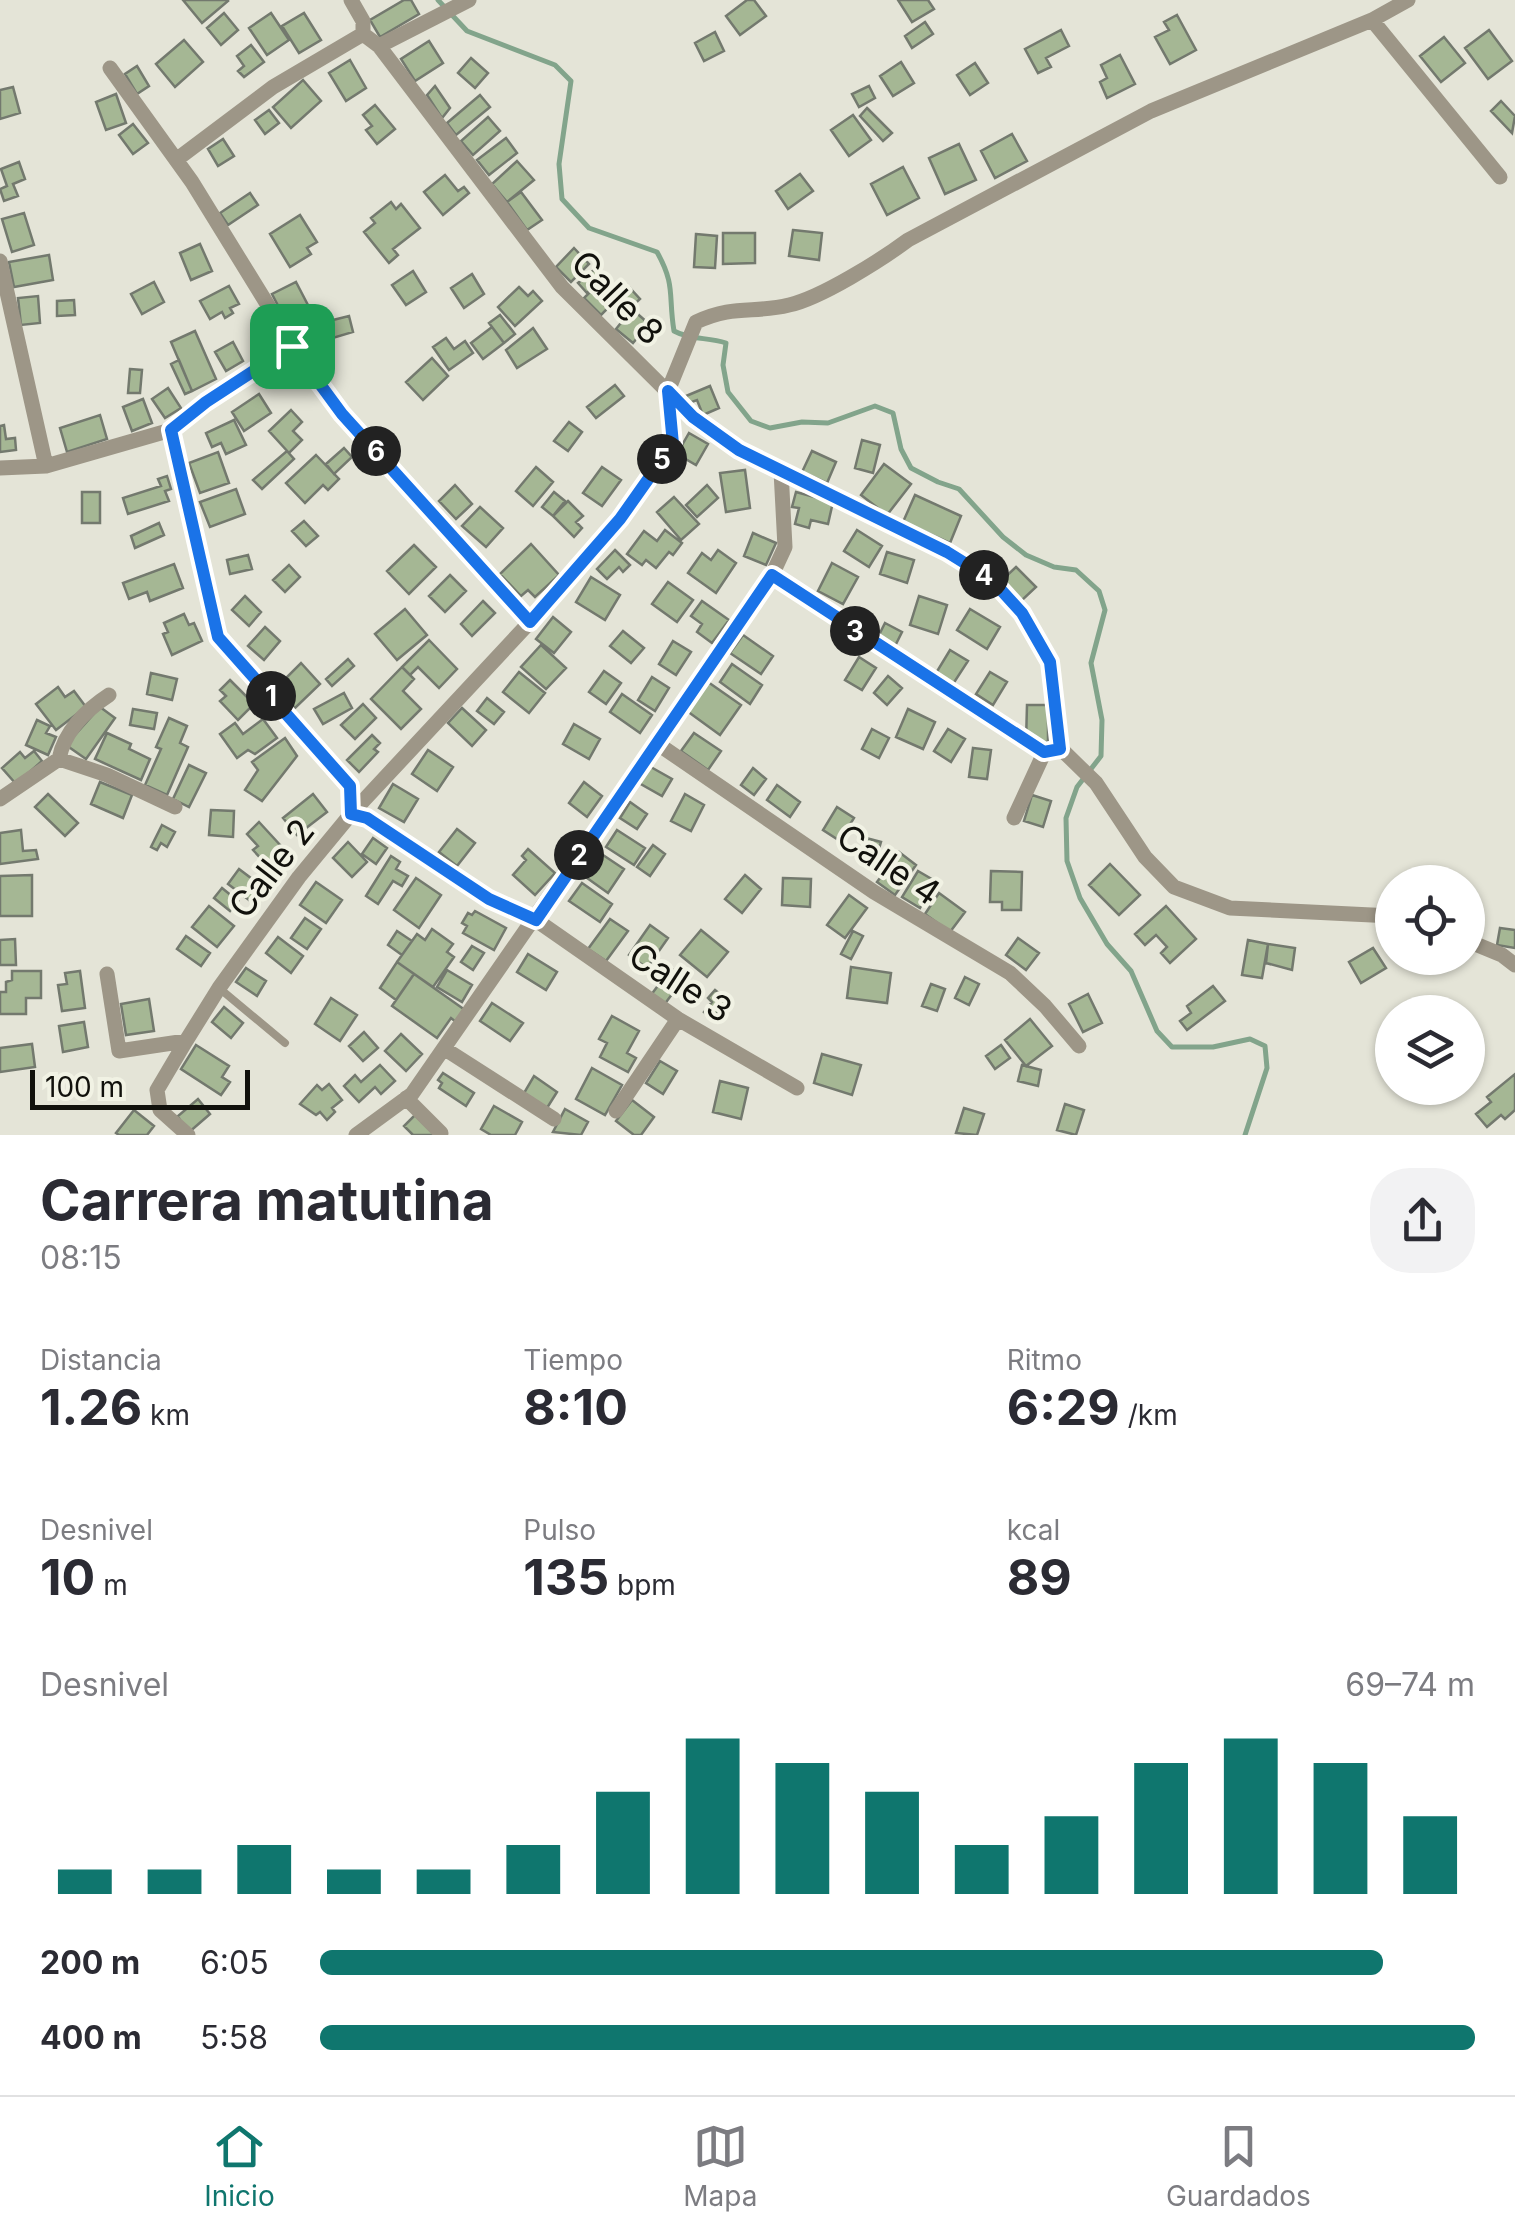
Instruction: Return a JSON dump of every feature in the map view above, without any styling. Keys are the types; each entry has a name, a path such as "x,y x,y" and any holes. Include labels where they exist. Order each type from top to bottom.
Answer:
{"street":[{"path":"176,160 273,87 362,34 363,21 351,0"},
{"path":"379,46 470,0"},
{"path":"668,391 696,322 722,310 791,305 874,265 908,240 1151,112 1372,20 1408,0"},
{"path":"1372,20 1500,178"},
{"name":"Calle 8","path":"362,34 379,46 562,287 717,436 947,552 992,580 1022,613 1050,662 1052,751"},
{"path":"110,68 176,160 292,346 342,414 530,622"},
{"path":"0,261 46,466"},
{"path":"0,468 46,466 171,430 206,402 292,346"},
{"name":"Calle 2","path":"188,1135 160,1110 157,1090 218,988 299,877 351,814 620,519 673,444 668,391"},
{"path":"171,430 218,637 350,786 351,814"},
{"path":"356,1135 406,1098 444,1049 772,575 785,547 781,471"},
{"path":"772,575 1080,767 1094,781 1145,857 1174,887 1230,908 1375,915"},
{"path":"0,798 59,760 62,742 109,694"},
{"name":"Calle 4","path":"655,742 874,892 1010,974 1045,1006 1079,1046"},
{"path":"1014,818 1052,751"},
{"path":"59,760 107,775 175,807"},
{"name":"Calle 3","path":"351,814 367,818 489,899 536,920 678,1019 797,1088"},
{"path":"1485,948 1515,965"},
{"path":"107,974 119,1051 186,1041"},
{"path":"616,1111 678,1019"},
{"path":"444,1049 554,1119"},
{"path":"406,1098 441,1133"}],"lane":[{"path":"218,988 285,1044"}],"building":[{"path":"183,0 227,0 228,1 202,23"},
{"path":"404,0 411,0 419,14 380,37 370,20"},
{"path":"747,0 754,0 766,16 740,35 726,16"},
{"path":"898,0 928,0 934,9 912,22"},
{"path":"224,13 238,30 221,45 207,28"},
{"path":"271,13 289,40 267,55 249,28"},
{"path":"304,13 321,40 299,53 282,26"},
{"path":"1177,15 1196,50 1170,64 1155,37 1169,30 1164,22"},
{"path":"925,22 933,34 912,48 905,36"},
{"path":"1061,30 1069,46 1046,58 1051,67 1038,73 1025,49"},
{"path":"1489,30 1512,61 1488,79 1465,48"},
{"path":"715,32 724,51 704,61 695,43"},
{"path":"1444,37 1465,63 1441,82 1420,56"},
{"path":"184,40 203,62 175,87 156,64"},
{"path":"429,41 443,63 415,81 401,59"},
{"path":"251,45 264,62 244,77 238,71 244,66 237,56"},
{"path":"1120,55 1135,84 1107,98 1100,82 1107,78 1101,65"},
{"path":"471,58 488,73 475,88 458,73"},
{"path":"350,60 366,88 346,101 329,73"},
{"path":"901,62 914,83 893,96 880,76"},
{"path":"975,63 988,83 970,95 957,75"},
{"path":"137,66 149,86 137,94 125,74"},
{"path":"303,80 321,101 291,128 273,107"},
{"path":"435,86 450,108 442,118 427,95"},
{"path":"869,86 875,98 859,107 852,94"},
{"path":"13,87 20,113 0,119 0,90"},
{"path":"116,94 126,123 106,130 96,102"},
{"path":"480,95 490,107 456,135 447,123"},
{"path":"1501,101 1515,116 1512,133 1491,111"},
{"path":"375,105 395,129 377,144 366,130 372,126 363,115"},
{"path":"867,108 892,133 883,141 860,116"},
{"path":"269,110 279,123 265,134 255,120"},
{"path":"853,115 871,140 849,156 831,130"},
{"path":"488,117 500,131 473,155 461,141"},
{"path":"133,124 148,143 133,154 119,135"},
{"path":"1012,134 1027,161 995,178 981,151"},
{"path":"506,138 517,153 489,175 477,160"},
{"path":"223,139 234,156 218,166 208,149"},
{"path":"959,144 976,180 945,194 929,158"},
{"path":"517,161 534,180 507,202 492,184"},
{"path":"19,162 25,179 13,184 18,196 4,201 0,189 7,186 1,169"},
{"path":"903,167 919,198 887,215 871,184"},
{"path":"800,174 813,191 788,209 776,191"},
{"path":"445,175 458,191 464,187 469,193 443,215 424,192"},
{"path":"521,192 542,220 527,230 507,202"},
{"path":"250,193 258,205 228,225 220,213"},
{"path":"391,202 396,209 401,204 420,228 393,249 398,255 389,263 364,232 375,223 371,218"},
{"path":"24,213 34,245 12,252 2,219"},
{"path":"300,215 317,242 307,248 311,254 290,267 270,234"},
{"path":"793,230 822,233 819,260 789,256"},
{"path":"723,233 755,233 755,263 723,264"},
{"path":"696,234 717,236 715,268 694,267"},
{"path":"200,244 212,271 191,280 180,253"},
{"path":"574,248 589,264 571,282 556,267"},
{"path":"49,255 53,280 14,287 9,262"},
{"path":"595,269 603,279 587,293 578,283"},
{"path":"413,271 426,292 406,305 392,285"},
{"path":"472,274 484,294 464,308 451,288"},
{"path":"154,282 164,302 142,314 131,294"},
{"path":"296,282 310,309 286,321 272,294"},
{"path":"229,286 239,304 230,308 233,313 225,318 222,312 210,319 200,301"},
{"path":"596,286 613,303 601,315 584,298"},
{"path":"519,287 528,296 533,291 542,301 515,326 498,307"},
{"path":"630,288 640,299 622,316 613,304"},
{"path":"38,296 40,323 21,325 18,298"},
{"path":"74,300 75,315 57,316 57,301"},
{"path":"632,309 649,324 633,343 616,329"},
{"path":"500,315 515,334 504,343 489,323"},
{"path":"349,316 353,332 326,340 321,323"},
{"path":"492,327 504,343 483,359 471,343"},
{"path":"533,328 547,349 517,368 506,350"},
{"path":"195,331 216,379 192,391 171,342"},
{"path":"446,338 454,349 465,341 473,353 449,370 433,347"},
{"path":"233,342 243,361 226,371 215,352"},
{"path":"432,358 448,376 423,400 406,382"},
{"path":"179,360 192,391 185,394 171,364"},
{"path":"130,369 142,370 140,393 128,393"},
{"path":"615,385 624,396 596,418 587,407"},
{"path":"710,386 719,408 703,415 697,400 689,403 686,396"},
{"path":"168,388 181,408 165,418 152,399"},
{"path":"259,394 271,413 244,431 232,412"},
{"path":"143,399 152,423 132,431 123,407"},
{"path":"291,410 302,422 293,431 302,440 289,453 269,431"},
{"path":"100,415 107,439 67,452 60,428"},
{"path":"234,420 246,445 226,454 221,443 212,447 206,433"},
{"path":"569,422 582,432 568,451 554,441"},
{"path":"4,425 6,439 15,438 16,450 0,452 0,426"},
{"path":"689,433 708,444 696,465 677,454"},
{"path":"862,440 880,445 873,473 855,468"},
{"path":"344,448 352,457 334,474 326,464"},
{"path":"287,451 294,459 262,489 253,480"},
{"path":"812,451 836,462 827,483 802,472"},
{"path":"218,452 229,483 200,493 189,463"},
{"path":"316,455 339,479 328,490 323,485 305,503 286,483"},
{"path":"884,464 911,484 887,515 861,495"},
{"path":"536,467 553,482 533,506 516,491"},
{"path":"602,467 621,480 602,506 583,493"},
{"path":"745,470 750,508 726,512 720,473"},
{"path":"167,476 171,489 165,491 169,501 128,514 123,498 161,486 158,479"},
{"path":"455,485 472,504 456,519 439,501"},
{"path":"707,485 718,498 697,517 686,505"},
{"path":"236,489 245,514 210,527 200,502"},
{"path":"82,492 100,492 100,523 82,523"},
{"path":"554,492 565,501 553,516 542,507"},
{"path":"796,492 833,502 828,524 811,520 809,528 795,524 799,508 792,507"},
{"path":"915,495 961,516 950,543 903,522"},
{"path":"674,497 699,524 681,540 657,512"},
{"path":"568,501 583,516 576,522 582,528 574,537 553,516"},
{"path":"480,507 503,528 486,547 462,526"},
{"path":"304,521 318,536 306,546 292,531"},
{"path":"159,523 164,535 135,548 131,536"},
{"path":"665,530 682,543 656,568 646,560 642,565 627,554 644,531 657,541"},
{"path":"857,530 882,546 869,567 844,551"},
{"path":"753,533 776,543 766,565 744,556"},
{"path":"531,544 559,575 535,597 528,590 521,596 500,574"},
{"path":"414,545 436,567 409,594 387,571"},
{"path":"615,550 630,565 623,572 619,567 607,579 597,569"},
{"path":"718,550 736,563 716,593 688,573 702,553 711,560"},
{"path":"887,552 914,560 907,583 880,574"},
{"path":"248,555 252,569 230,574 227,560"},
{"path":"832,563 858,577 843,604 818,591"},
{"path":"174,564 183,588 150,601 147,592 129,599 123,583"},
{"path":"289,565 300,577 285,592 273,580"},
{"path":"1016,567 1036,587 1020,602 1001,581"},
{"path":"450,575 466,591 445,612 429,596"},
{"path":"591,577 620,595 605,620 576,602"},
{"path":"668,582 693,600 677,622 652,604"},
{"path":"245,596 261,612 249,626 232,610"},
{"path":"919,596 947,605 938,634 910,625"},
{"path":"483,601 495,613 472,636 461,624"},
{"path":"702,601 729,620 712,643 697,632 702,624 691,616"},
{"path":"405,609 427,635 397,660 375,634"},
{"path":"970,609 1000,627 987,649 957,630"},
{"path":"184,614 189,625 194,623 202,641 172,655 163,634 168,632 164,623"},
{"path":"553,617 571,632 554,653 536,639"},
{"path":"885,623 902,632 893,650 876,641"},
{"path":"265,627 280,641 264,660 248,646"},
{"path":"623,631 644,648 631,663 610,646"},
{"path":"743,635 773,656 761,674 730,653"},
{"path":"429,640 457,669 439,688 418,667 410,675 402,667"},
{"path":"673,641 691,652 676,675 659,664"},
{"path":"541,645 566,668 546,689 521,667"},
{"path":"950,650 968,661 953,684 936,673"},
{"path":"859,657 876,668 862,690 845,680"},
{"path":"348,659 354,666 332,686 326,679"},
{"path":"301,663 320,684 295,708 276,688"},
{"path":"732,664 762,685 750,704 720,682"},
{"path":"402,667 414,679 403,691 421,709 401,729 371,699"},
{"path":"604,671 621,683 606,704 589,692"},
{"path":"519,672 545,693 529,713 503,692"},
{"path":"990,672 1007,682 993,705 976,694"},
{"path":"151,673 177,679 172,700 147,694"},
{"path":"888,676 902,688 887,705 874,693"},
{"path":"652,677 669,688 655,711 638,700"},
{"path":"230,680 254,704 238,720 220,701 226,696 220,690"},
{"path":"708,682 741,705 720,735 687,711"},
{"path":"58,687 65,697 74,691 86,707 56,730 36,704"},
{"path":"344,693 352,708 323,724 314,709"},
{"path":"622,694 652,715 640,733 610,712"},
{"path":"487,698 504,712 494,724 477,711"},
{"path":"363,704 376,718 355,739 341,725"},
{"path":"1027,705 1048,705 1048,742 1026,742"},
{"path":"100,707 115,718 86,759 66,745"},
{"path":"462,708 486,730 472,746 448,723"},
{"path":"133,709 157,713 154,729 130,725"},
{"path":"908,709 935,722 923,749 896,737"},
{"path":"169,718 187,726 180,743 188,747 167,795 145,785"},
{"path":"263,719 277,738 255,754 248,750 237,758 220,734 235,723 243,734"},
{"path":"37,720 50,726 46,733 56,737 48,755 26,745"},
{"path":"574,724 600,739 589,759 563,744"},
{"path":"872,729 889,738 879,758 862,749"},
{"path":"948,729 965,739 951,762 934,751"},
{"path":"107,733 131,744 129,749 150,759 141,780 95,759"},
{"path":"694,733 721,751 708,770 681,751"},
{"path":"372,735 380,743 374,749 378,752 359,772 347,760"},
{"path":"285,738 297,756 262,801 245,790 258,770 252,762"},
{"path":"973,748 991,750 987,779 969,777"},
{"path":"428,750 453,767 437,791 412,774"},
{"path":"34,751 42,761 16,784 2,768 20,752 25,758"},
{"path":"189,765 206,773 189,807 173,799"},
{"path":"649,766 672,779 662,796 639,783"},
{"path":"753,768 766,779 754,795 741,785"},
{"path":"100,782 132,795 123,818 91,804"},
{"path":"584,782 602,796 587,817 569,803"},
{"path":"393,784 418,799 404,822 379,808"},
{"path":"777,785 800,802 790,817 767,800"},
{"path":"48,794 78,823 65,836 35,807"},
{"path":"313,794 327,812 297,835 283,818"},
{"path":"685,794 704,805 691,831 671,821"},
{"path":"1032,795 1051,801 1043,827 1024,821"},
{"path":"630,802 647,814 637,829 620,818"},
{"path":"837,807 854,818 840,841 823,830"},
{"path":"211,810 234,811 233,837 209,835"},
{"path":"259,822 292,858 275,874 253,850 258,846 247,834"},
{"path":"162,825 175,832 167,847 161,843 157,850 151,847"},
{"path":"457,829 475,843 457,866 439,852"},
{"path":"21,830 23,851 36,850 38,859 0,864 0,833"},
{"path":"617,830 645,848 634,865 606,847"},
{"path":"373,838 387,848 376,864 362,854"},
{"path":"866,838 881,842 876,859 861,854"},
{"path":"348,842 367,862 352,877 333,858"},
{"path":"653,845 665,854 650,876 637,867"},
{"path":"528,849 555,873 535,895 513,875 526,860 522,856"},
{"path":"899,852 916,865 895,895 877,882"},
{"path":"603,855 624,869 608,893 587,878"},
{"path":"391,856 400,862 396,869 408,876 402,886 393,881 378,904 366,896"},
{"path":"1110,864 1140,895 1119,915 1089,885"},
{"path":"239,869 264,888 253,903 228,884"},
{"path":"918,871 935,881 920,908 902,897"},
{"path":"991,871 1022,872 1021,910 1002,910 1002,902 990,902"},
{"path":"32,875 32,916 0,916 0,876"},
{"path":"745,875 761,889 742,913 725,899"},
{"path":"416,878 441,895 419,928 394,910"},
{"path":"783,878 811,879 810,907 782,905"},
{"path":"316,882 342,900 326,923 300,905"},
{"path":"582,883 612,904 600,922 569,901"},
{"path":"222,888 238,901 230,911 214,898"},
{"path":"939,893 965,912 950,932 925,914"},
{"path":"849,895 867,908 845,938 827,925"},
{"path":"209,906 234,926 217,947 192,927"},
{"path":"1166,906 1196,939 1170,963 1161,953 1167,947 1156,935 1145,945 1135,934"},
{"path":"475,911 506,928 494,950 463,933 467,926 462,923 468,913 472,915"},
{"path":"305,918 321,929 307,949 291,938"},
{"path":"610,919 628,931 606,961 588,949"},
{"path":"650,925 668,938 647,968 629,955"},
{"path":"1500,928 1515,930 1515,948 1497,945"},
{"path":"432,929 453,944 447,952 454,957 433,987 397,962 417,934 425,940"},
{"path":"701,930 728,952 707,977 680,955"},
{"path":"397,931 412,941 402,955 388,945"},
{"path":"853,931 863,936 851,959 841,954"},
{"path":"186,936 210,953 201,966 177,949"},
{"path":"278,937 303,956 291,973 266,953"},
{"path":"1018,938 1039,953 1026,970 1006,955"},
{"path":"15,939 16,965 0,965 0,940"},
{"path":"1248,940 1268,944 1262,978 1242,975"},
{"path":"1268,944 1295,948 1292,970 1266,963"},
{"path":"472,946 484,953 473,970 461,962"},
{"path":"1373,948 1375,975 1361,983 1349,962"},
{"path":"528,954 557,972 546,990 517,972"},
{"path":"397,962 414,974 396,1000 380,988"},
{"path":"851,967 891,973 887,1003 847,998"},
{"path":"246,968 266,981 257,996 236,982"},
{"path":"671,968 684,978 664,1005 651,995"},
{"path":"447,970 472,985 462,1002 437,987"},
{"path":"12,971 41,971 41,998 26,998 26,1014 0,1014 0,992 6,992"},
{"path":"80,971 85,1008 62,1011 58,985 67,984 65,973"},
{"path":"414,974 465,1010 456,1022 451,1018 437,1038 392,1006"},
{"path":"965,977 979,984 969,1005 955,998"},
{"path":"931,984 945,989 937,1011 922,1006"},
{"path":"1213,986 1225,1001 1187,1030 1180,1021 1191,1013 1187,1006"},
{"path":"715,990 727,1000 712,1019 704,1012"},
{"path":"1088,994 1102,1023 1083,1032 1069,1004"},
{"path":"331,998 357,1015 340,1041 315,1024"},
{"path":"149,999 154,1031 126,1035 121,1004"},
{"path":"492,1003 523,1023 510,1041 480,1021"},
{"path":"224,1007 243,1023 231,1038 212,1022"},
{"path":"612,1016 639,1031 627,1053 636,1058 628,1072 600,1057 607,1043 599,1039"},
{"path":"1030,1019 1052,1046 1026,1066 1005,1040"},
{"path":"84,1022 88,1047 63,1052 59,1026"},
{"path":"364,1032 378,1048 363,1061 349,1046"},
{"path":"401,1034 422,1054 406,1071 385,1051"},
{"path":"32,1044 35,1067 0,1072 0,1048"},
{"path":"196,1045 229,1066 222,1077 230,1082 221,1095 181,1069"},
{"path":"1001,1045 1010,1058 995,1069 986,1056"},
{"path":"822,1054 861,1065 852,1095 814,1083"},
{"path":"660,1061 677,1071 663,1094 646,1083"},
{"path":"380,1065 395,1081 381,1094 375,1087 359,1102 344,1086 355,1075 361,1082"},
{"path":"1022,1065 1041,1070 1038,1086 1018,1081"},
{"path":"592,1068 622,1085 605,1115 576,1099"},
{"path":"443,1073 474,1093 466,1106 439,1088 442,1083 438,1080"},
{"path":"1515,1074 1515,1110 1487,1127 1476,1114 1491,1102 1487,1097"},
{"path":"534,1076 557,1092 547,1108 524,1093"},
{"path":"720,1081 748,1088 741,1119 713,1112"},
{"path":"329,1084 342,1100 332,1108 335,1112 327,1120 320,1112 316,1115 300,1104 317,1085 322,1090"},
{"path":"198,1099 210,1114 187,1134 178,1116"},
{"path":"632,1100 654,1117 641,1135 634,1135 616,1121"},
{"path":"1065,1104 1084,1110 1076,1135 1057,1130"},
{"path":"494,1106 522,1122 515,1135 491,1135 481,1129"},
{"path":"964,1108 984,1114 977,1135 956,1133"},
{"path":"565,1109 588,1122 581,1135 553,1132"},
{"path":"134,1110 154,1126 147,1135 116,1133"},
{"path":"415,1115 435,1135 413,1135 404,1126"}],"waterway":[{"path":"438,0 467,31 555,65 571,81 559,164 562,199 589,228 657,252 669,282 674,331 726,343 723,365 728,392 751,421 770,428 802,422 828,423 875,406 893,413 901,449 911,468 959,489 1003,537 1026,555 1054,567 1076,570 1099,591 1105,610 1091,663 1102,720 1101,756 1077,787 1066,818 1067,861 1080,898 1107,944 1131,971 1157,1031 1172,1047 1213,1047 1250,1039 1265,1046 1267,1068 1245,1135"}],"route":[{"path":"292,346 342,414 530,622 620,519 673,444 668,391 693,417 739,450 947,552 992,580 1022,613 1050,662 1060,749 1044,752 772,575 536,920 489,899 367,818 351,814 350,786 218,637 171,430 206,402 292,346"}]}
